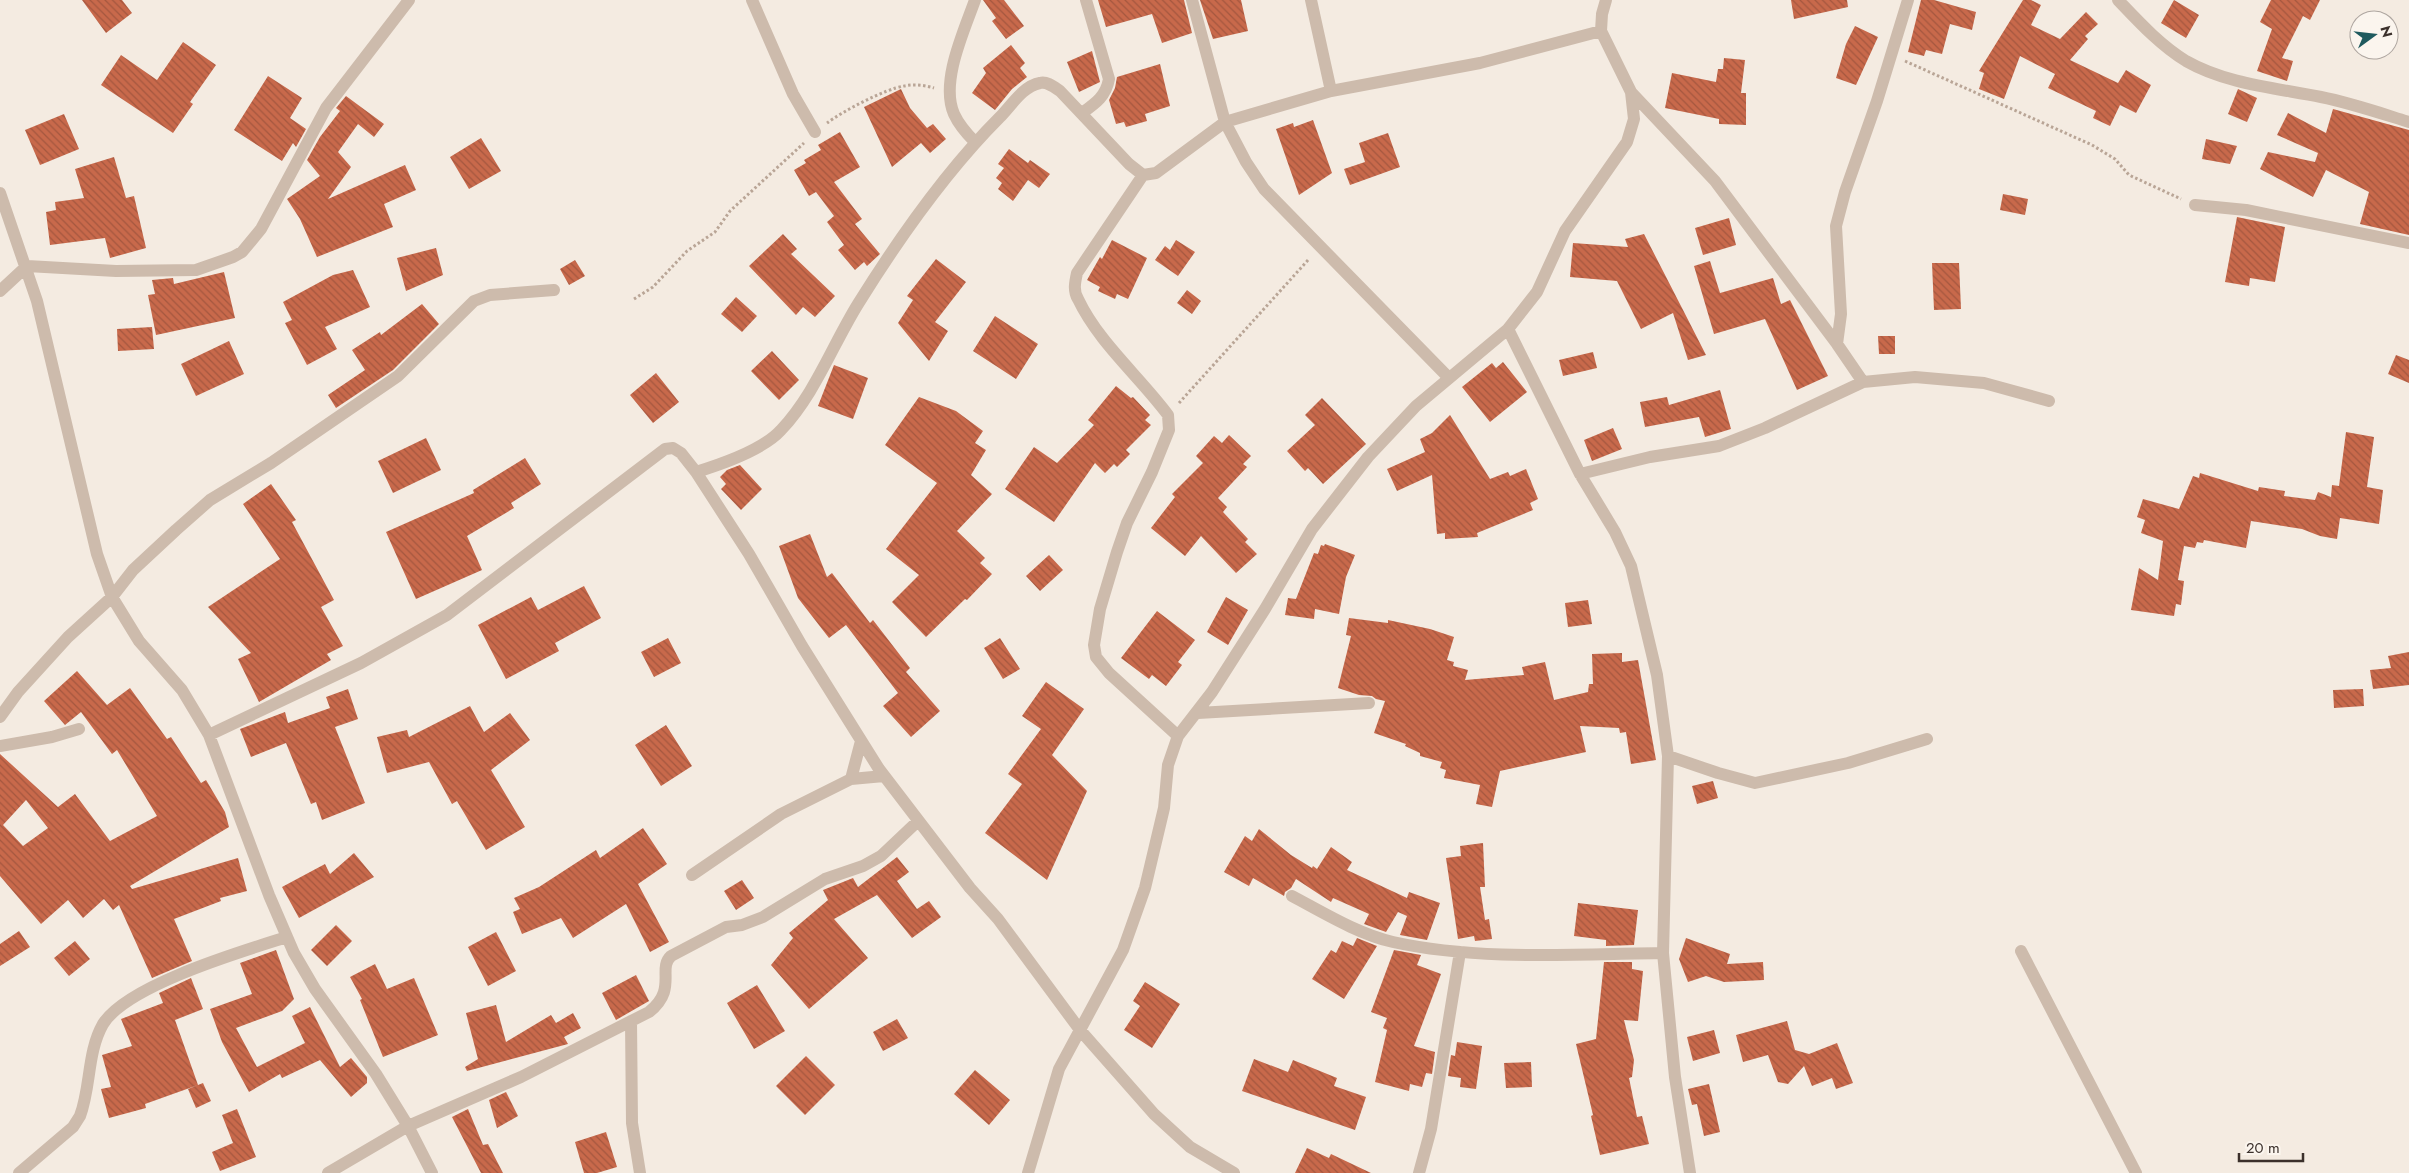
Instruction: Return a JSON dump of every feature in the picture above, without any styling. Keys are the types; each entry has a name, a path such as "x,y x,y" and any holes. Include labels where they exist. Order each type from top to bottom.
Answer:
{"street":[{"path":"0,291 27,266 116,271 196,270 242,252 261,229 326,108 409,0"},
{"path":"752,0 793,94 815,132"},
{"path":"975,0 954,60 949,91 953,112 962,128 975,142"},
{"path":"1082,113 1099,102 1107,90 1109,78 1086,0"},
{"path":"1192,0 1225,122 1246,162 1264,189 1449,378"},
{"path":"1311,0 1331,91"},
{"path":"1606,0 1602,14 1601,31 1631,92 1715,181 1838,344 1863,382"},
{"path":"1838,344 1841,314 1836,226 1908,0"},
{"path":"2118,0 2151,34 2185,60 2206,71 2242,82 2324,98 2409,122"},
{"path":"696,472 755,448 780,432 802,405 858,304 942,182 975,142 1028,88 1040,82 1050,84 1060,91 1129,164 1143,175 1156,174 1225,122 1331,91 1480,63 1601,31"},
{"path":"1028,1173 1058,1069 1123,950 1145,888 1164,808 1168,765 1178,736 1198,713 1265,609 1312,529 1368,457 1416,406 1508,329 1537,292 1565,231 1627,142 1634,119 1631,92"},
{"path":"1143,175 1077,273 1074,284 1077,299 1103,338 1168,415 1169,430 1152,472 1127,523 1100,609 1094,645 1096,657 1109,673 1178,736"},
{"path":"0,193 27,266 37,301 97,554 112,597 139,641 182,690 208,735 269,895 287,936 315,989 376,1074 408,1126 432,1173"},
{"path":"2196,206 2246,210 2409,243"},
{"path":"0,717 18,692 68,637 112,597 133,570 210,500 271,463 398,376 474,301 490,295 554,290"},
{"path":"1508,329 1580,474 1615,532 1631,566 1657,675 1668,756 1663,954 1675,1077 1690,1173"},
{"path":"1580,474 1650,457 1720,446 1765,428 1863,382 1915,377 1974,382 2049,401"},
{"path":"208,735 361,662 447,615 665,449 673,448 681,453 696,472 749,554 802,646 861,742 918,821 970,888 998,919 1080,1030 1154,1114 1190,1148 1234,1173"},
{"path":"1198,713 1369,703"},
{"path":"0,746 52,737 79,729"},
{"path":"1668,756 1718,773 1756,783 1848,763 1927,739"},
{"path":"852,779 861,742"},
{"path":"692,875 781,814 852,779 884,776"},
{"path":"328,1173 408,1126 521,1076 649,1012 666,992 666,964 671,956 726,927 742,925 763,917 825,879 875,860 918,821"},
{"path":"1292,896 1347,925 1392,942 1460,952 1663,954"},
{"path":"19,1173 73,1126 80,1116 99,1033 108,1018 122,1005 200,965 287,936"},
{"path":"2020,951 2136,1173"},
{"path":"1419,1173 1432,1129 1460,952"},
{"path":"631,1021 632,1122 640,1173"}],"path":[{"path":"1891,54 2092,145 2115,159 2129,176 2196,206"},
{"path":"634,299 653,287 686,251 716,232 730,211 788,160 815,132 832,119 889,90 903,86 923,85 949,91"},
{"path":"1168,415 1319,247"}],"building":[{"path":"82,0 122,0 132,13 106,33"},
{"path":"983,0 1004,0 1024,26 1006,39 992,21 996,18"},
{"path":"1098,0 1184,0 1192,33 1162,43 1152,14 1106,27"},
{"path":"1200,0 1241,0 1248,31 1213,39"},
{"path":"1791,0 1847,0 1848,7 1794,19"},
{"path":"1921,0 1934,0 1976,12 1972,30 1950,24 1942,54 1926,50 1924,56 1908,52"},
{"path":"2023,0 2031,0 2041,5 2031,25 2060,39 2086,12 2098,24 2085,36 2088,39 2070,60 2118,83 2126,70 2151,85 2136,113 2120,105 2110,126 2093,118 2096,111 2048,88 2055,74 2020,56 2004,99 1979,89 1984,73 1979,71"},
{"path":"2174,0 2199,15 2186,38 2161,23"},
{"path":"2271,0 2320,0 2310,20 2303,16 2282,58 2293,61 2287,81 2257,71 2272,29 2260,22"},
{"path":"1855,26 1878,37 1856,85 1836,78 1846,44"},
{"path":"183,42 216,65 190,102 193,104 173,133 101,85 121,55 157,80"},
{"path":"1011,45 1025,63 1020,68 1027,77 1012,89 995,110 972,93 986,73 983,68"},
{"path":"1092,51 1100,82 1079,92 1067,62"},
{"path":"1724,58 1745,60 1741,93 1746,93 1746,125 1719,124 1719,119 1665,108 1672,73 1716,82 1718,69 1723,69"},
{"path":"1160,64 1170,106 1145,114 1147,121 1126,127 1124,122 1116,124 1109,100 1115,88 1117,77"},
{"path":"268,76 302,98 290,118 306,129 296,147 293,143 282,161 234,130"},
{"path":"901,89 910,108 927,128 933,124 946,139 930,153 921,143 892,167 864,107"},
{"path":"2238,89 2257,98 2247,122 2228,114"},
{"path":"346,96 384,124 374,137 358,124 338,152 351,167 328,199 405,165 416,190 384,204 393,227 317,257 300,219 287,199 320,176 307,160 320,137 340,111 336,108"},
{"path":"2333,109 2409,130 2409,235 2360,224 2369,192 2326,170 2313,197 2260,169 2268,152 2315,162 2318,153 2277,135 2288,113 2326,133"},
{"path":"64,114 79,149 40,165 25,130"},
{"path":"1313,120 1332,173 1299,195 1276,129 1293,123 1294,127"},
{"path":"840,132 860,167 834,182 862,219 855,224 880,254 867,266 864,262 855,270 838,250 844,245 827,222 834,216 816,192 809,196 794,170 806,163 804,160 821,150 818,145"},
{"path":"1388,133 1400,167 1350,185 1344,169 1365,162 1359,143"},
{"path":"481,138 501,171 469,189 450,157"},
{"path":"2206,139 2237,146 2230,164 2202,159"},
{"path":"1009,149 1028,163 1030,160 1050,174 1039,188 1028,180 1013,201 998,189 1002,183 996,178 1004,168 998,164"},
{"path":"114,157 126,198 134,196 146,248 110,258 105,238 50,245 46,212 56,210 55,202 84,198 75,169"},
{"path":"2003,194 2028,199 2025,215 2000,210"},
{"path":"2237,217 2285,227 2275,282 2250,278 2249,286 2225,282"},
{"path":"1729,218 1736,245 1703,255 1695,228"},
{"path":"783,234 797,249 791,254 835,296 815,317 803,307 796,315 749,266"},
{"path":"1644,234 1706,355 1688,360 1673,313 1641,329 1617,281 1570,277 1573,243 1628,247 1625,239"},
{"path":"1112,240 1147,258 1128,299 1117,294 1115,299 1098,291 1100,287 1087,280 1100,257 1102,259"},
{"path":"1176,240 1195,252 1178,276 1155,260 1165,246 1170,250"},
{"path":"436,248 443,275 406,291 397,258"},
{"path":"936,259 966,282 935,322 948,331 929,361 898,323 913,300 907,296"},
{"path":"575,260 585,276 569,285 560,269"},
{"path":"1710,261 1720,293 1773,278 1781,304 1790,300 1828,376 1797,390 1765,319 1714,334 1694,266"},
{"path":"1932,263 1959,263 1961,309 1934,310"},
{"path":"353,270 370,307 325,327 337,349 307,365 285,323 292,320 283,302 333,275"},
{"path":"224,272 235,318 156,335 148,295 155,294 152,280 173,278 174,284"},
{"path":"1187,290 1201,301 1192,314 1177,303"},
{"path":"736,297 757,316 742,332 721,314"},
{"path":"422,304 439,324 393,370 336,408 328,395 365,370 352,350 380,332 381,335"},
{"path":"995,316 1038,344 1016,379 973,351"},
{"path":"152,327 154,349 118,351 117,329"},
{"path":"1878,336 1895,336 1895,354 1879,354"},
{"path":"229,341 244,374 196,396 181,364"},
{"path":"772,351 799,380 779,400 751,371"},
{"path":"1593,352 1597,368 1563,376 1559,360"},
{"path":"2396,355 2409,360 2409,383 2388,374"},
{"path":"1503,362 1527,392 1490,422 1462,387 1492,363 1496,368"},
{"path":"834,365 868,378 853,419 818,406"},
{"path":"656,373 679,402 653,423 630,395"},
{"path":"1116,386 1131,398 1133,397 1150,415 1145,420 1151,425 1126,450 1130,454 1117,467 1114,464 1105,473 1095,463 1054,522 1005,489 1034,447 1057,463 1094,425 1088,420"},
{"path":"1720,390 1731,429 1705,437 1699,417 1645,427 1640,402 1667,397 1669,405"},
{"path":"919,397 956,411 983,431 975,443 986,450 971,475 992,494 957,531 985,558 980,563 992,574 967,600 965,599 926,637 892,602 919,575 886,549 937,483 885,445"},
{"path":"1322,398 1366,444 1323,484 1308,468 1305,471 1287,451 1315,425 1305,415"},
{"path":"1450,415 1490,479 1508,472 1510,476 1526,469 1538,499 1530,503 1533,510 1477,533 1478,537 1445,539 1445,533 1437,534 1432,475 1397,491 1387,469 1425,452 1420,439 1432,433"},
{"path":"1613,428 1622,449 1592,461 1584,440"},
{"path":"2346,432 2374,437 2367,487 2383,490 2379,524 2340,518 2337,539 2320,536 2302,529 2251,521 2246,548 2204,540 2203,543 2197,542 2195,548 2184,546 2178,580 2184,581 2181,605 2176,604 2174,616 2131,610 2139,568 2158,580 2163,541 2141,533 2145,520 2137,517 2143,499 2179,509 2193,476 2199,478 2200,473 2258,491 2259,487 2285,491 2284,496 2315,500 2318,492 2331,497 2332,485 2339,486"},
{"path":"1229,435 1251,456 1243,464 1247,467 1218,498 1227,507 1223,512 1248,539 1245,542 1257,554 1236,573 1201,536 1185,556 1151,528 1175,497 1172,494 1203,463 1196,456 1214,436 1222,443"},
{"path":"426,438 441,470 393,493 378,461"},
{"path":"525,458 541,484 511,503 514,508 467,536 482,570 416,599 386,532 474,493 473,490"},
{"path":"740,465 762,489 741,510 721,489 726,484 720,477 727,470"},
{"path":"271,484 296,520 292,522 334,600 321,607 343,646 327,654 331,660 259,702 238,659 251,653 208,607 280,559 243,504"},
{"path":"810,534 827,577 832,573 870,623 873,620 910,668 906,672 940,711 911,737 883,706 898,693 846,625 829,638 798,598 779,546"},
{"path":"1325,544 1355,555 1346,577 1339,614 1315,609 1314,619 1285,615 1288,598 1296,599 1314,553 1318,554 1321,545 1324,546"},
{"path":"1049,555 1063,570 1040,591 1026,576"},
{"path":"584,586 601,618 555,643 559,651 506,679 478,625 531,597 538,610"},
{"path":"1226,597 1248,610 1228,645 1207,632"},
{"path":"1588,600 1592,624 1568,627 1565,603"},
{"path":"1157,611 1195,640 1178,662 1182,665 1166,686 1152,675 1149,679 1121,658"},
{"path":"1349,618 1388,623 1388,620 1430,629 1454,637 1447,660 1454,662 1453,666 1468,670 1465,680 1524,675 1522,667 1545,662 1554,700 1588,692 1589,684 1593,684 1592,654 1622,653 1622,662 1638,660 1656,760 1631,764 1626,732 1620,733 1619,728 1580,726 1586,752 1500,771 1492,807 1476,804 1480,785 1444,778 1446,770 1440,768 1442,762 1420,756 1420,753 1405,746 1406,744 1374,733 1385,701 1338,688 1351,636 1346,635"},
{"path":"668,638 681,663 654,677 641,652"},
{"path":"1000,638 1020,669 1003,679 984,648"},
{"path":"2409,652 2409,685 2373,689 2370,670 2391,668 2388,656"},
{"path":"77,671 107,705 130,688 167,739 171,737 201,783 206,780 225,812 229,827 130,886 132,889 238,858 247,891 220,898 221,901 174,919 192,961 152,978 119,905 113,910 104,899 83,918 68,900 41,924 0,876 0,754 58,807 75,794 110,841 157,816 117,750 112,754 81,712 65,725 44,701","holes":["26,800 48,828 23,846 3,825"]},
{"path":"1046,682 1084,709 1052,755 1087,791 1047,880 985,833 1022,784 1008,774 1041,729 1022,716"},
{"path":"348,689 358,719 335,727 365,803 322,820 316,802 311,804 286,743 251,757 240,729 285,712 288,723 330,708 326,697"},
{"path":"2363,689 2364,706 2334,708 2333,690"},
{"path":"470,706 484,732 510,713 530,740 491,770 525,827 486,850 457,801 452,804 429,762 387,773 377,737 407,730 409,737"},
{"path":"666,725 692,766 661,786 635,745"},
{"path":"1713,781 1718,798 1697,804 1692,786"},
{"path":"643,828 667,864 638,884 669,942 650,952 626,904 573,938 561,918 522,934 513,912 520,909 514,898 539,887 596,850 600,858"},
{"path":"1259,829 1291,855 1312,868 1313,866 1317,869 1331,847 1352,862 1347,870 1407,898 1409,892 1440,903 1427,940 1400,935 1407,916 1398,912 1386,932 1364,924 1369,914 1333,898 1331,902 1296,879 1284,896 1253,878 1249,886 1224,872 1245,836 1252,841"},
{"path":"1483,843 1485,887 1480,887 1485,920 1489,919 1492,939 1475,941 1474,936 1458,939 1446,858 1461,856 1460,846"},
{"path":"354,853 374,877 299,918 282,887 325,864 330,874"},
{"path":"897,857 909,872 897,881 917,909 929,901 941,917 912,938 877,895 834,919 868,958 809,1009 771,965 793,938 789,933 828,900 823,890 853,878 858,887"},
{"path":"742,880 754,898 736,910 724,891"},
{"path":"1578,903 1638,910 1634,945 1606,946 1606,940 1574,936"},
{"path":"336,925 352,941 327,966 311,950"},
{"path":"19,931 30,947 0,966 0,944"},
{"path":"496,932 516,971 488,986 468,947"},
{"path":"1357,938 1377,946 1344,999 1312,979 1331,950 1336,953 1342,941 1353,946"},
{"path":"1686,938 1730,954 1727,964 1763,962 1764,980 1724,982 1706,976 1688,982 1679,959"},
{"path":"75,941 90,959 69,976 54,958"},
{"path":"276,950 294,999 282,1011 236,1028 257,1067 305,1043 292,1016 310,1007 340,1067 351,1058 367,1077 367,1083 351,1097 320,1060 282,1078 280,1074 249,1092 222,1042 210,1009 252,994 240,963"},
{"path":"1394,950 1421,955 1417,965 1441,974 1414,1046 1435,1052 1432,1074 1426,1073 1422,1087 1410,1084 1409,1091 1375,1082 1387,1030 1383,1028 1387,1018 1371,1012"},
{"path":"1604,962 1632,962 1632,969 1643,971 1638,1021 1624,1020 1634,1060 1632,1077 1629,1078 1637,1117 1642,1116 1649,1144 1600,1155 1591,1116 1593,1115 1576,1044 1596,1039"},
{"path":"375,964 387,989 414,978 438,1035 383,1057 360,1000 362,999 350,977"},
{"path":"636,975 649,1001 616,1020 602,993"},
{"path":"191,978 203,1009 175,1020 198,1085 145,1104 146,1108 109,1118 101,1089 111,1087 102,1055 132,1046 121,1019 163,1003 159,993"},
{"path":"1145,982 1180,1004 1152,1048 1124,1030 1140,1006 1133,1001"},
{"path":"757,985 785,1031 754,1049 727,1003"},
{"path":"496,1005 506,1042 551,1015 556,1023 573,1013 581,1028 564,1037 568,1044 467,1071 465,1067 478,1059 466,1013"},
{"path":"897,1019 908,1038 883,1051 873,1032"},
{"path":"1787,1021 1795,1050 1809,1054 1837,1043 1853,1083 1836,1089 1832,1078 1812,1086 1804,1066 1788,1084 1778,1082 1768,1055 1743,1062 1736,1035"},
{"path":"1714,1030 1720,1053 1693,1061 1687,1037"},
{"path":"1457,1042 1482,1046 1476,1089 1460,1087 1461,1078 1448,1076 1451,1055 1455,1056"},
{"path":"806,1056 835,1085 805,1115 776,1086"},
{"path":"1254,1059 1288,1072 1293,1060 1337,1078 1334,1086 1366,1097 1355,1130 1242,1091"},
{"path":"1531,1062 1532,1087 1506,1088 1504,1063"},
{"path":"975,1070 1010,1100 989,1125 954,1094"},
{"path":"203,1083 211,1101 196,1108 188,1089"},
{"path":"1709,1084 1720,1132 1704,1136 1697,1104 1692,1105 1688,1089"},
{"path":"506,1092 518,1116 497,1128 489,1100"},
{"path":"237,1109 256,1157 220,1171 212,1152 233,1143 222,1115"},
{"path":"468,1109 483,1145 488,1144 503,1173 481,1173 452,1117"},
{"path":"606,1132 617,1167 597,1173 584,1173 575,1142"},
{"path":"1307,1148 1329,1158 1331,1154 1371,1173 1295,1173"}]}
